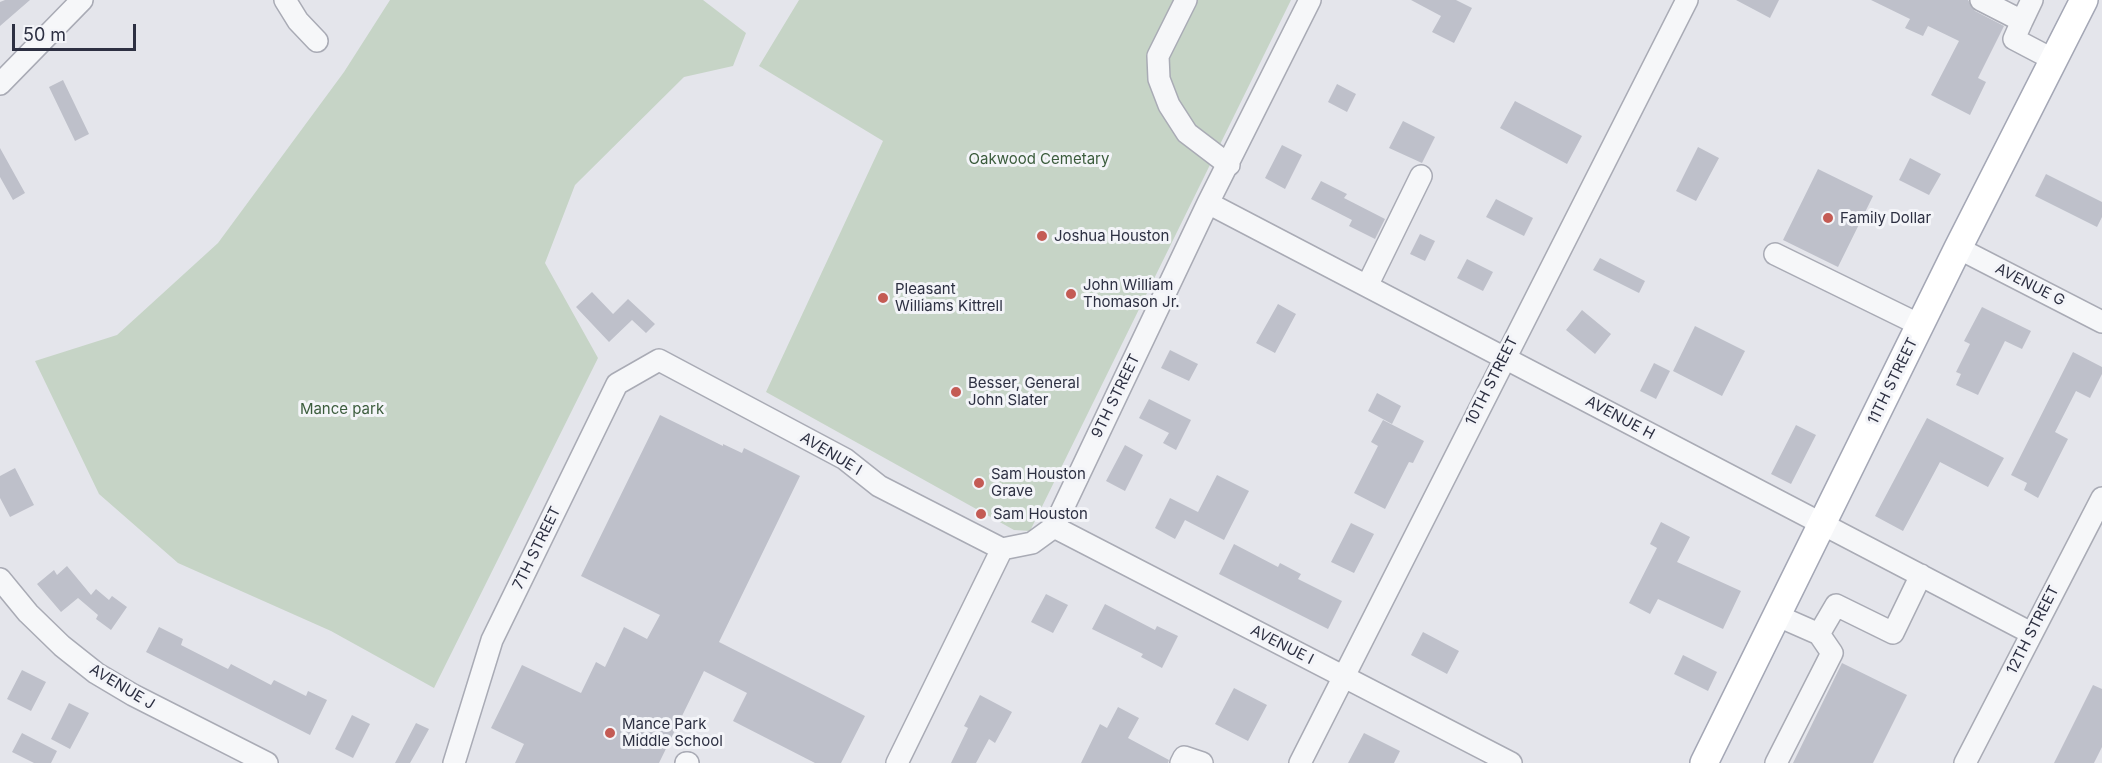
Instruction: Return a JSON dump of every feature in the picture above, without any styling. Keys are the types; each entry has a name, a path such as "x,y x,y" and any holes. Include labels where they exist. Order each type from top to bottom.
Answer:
{"main road":[{"name":"11TH STREET","path":"1704,763 1958,248 2084,0"}],"street":[{"path":"285,0 298,21 317,41"},
{"path":"1186,0 1158,56 1159,79 1169,105 1187,133 1229,165"},
{"name":"9TH STREET","path":"1054,527 1208,203 1310,0"},
{"name":"10TH STREET","path":"1300,763 1687,0"},
{"path":"2032,0 2014,39 2054,60"},
{"path":"0,84 80,1"},
{"path":"1992,4 2022,21"},
{"path":"1367,286 1421,177"},
{"name":"AVENUE H","path":"1208,203 2031,633"},
{"name":"AVENUE G","path":"1958,248 2102,322"},
{"path":"1775,254 1920,325"},
{"name":"AVENUE I","path":"658,360 845,459 879,486 1002,549"},
{"name":"7TH STREET","path":"454,763 492,640 617,384 658,360"},
{"name":"12TH STREET","path":"1965,763 2102,498"},
{"path":"897,763 1002,549 1032,543 1054,527"},
{"name":"AVENUE I","path":"1054,527 1511,763"},
{"path":"1820,634 1836,604 1893,633 1921,575"},
{"name":"AVENUE J","path":"0,579 28,613 62,646 96,673 133,695 267,763"},
{"path":"1776,763 1832,653 1820,634 1778,616"},
{"path":"1181,763 1184,757 1202,763"}],"green space":[{"name":"Mance park","path":"390,0 703,0 746,33 733,66 684,77 575,185 545,263 598,358 434,688 331,631 178,563 99,494 35,361 117,335 218,243 344,72"},
{"name":"Oakwood Cemetary","path":"799,0 1291,0 1030,531 1014,530 766,392 883,141 759,66"}],"building":[{"path":"30,0 0,26 0,2"},
{"path":"1411,0 1456,0 1472,8 1454,43 1432,32 1441,16"},
{"path":"1736,0 1779,0 1770,18"},
{"path":"1871,0 1968,0 1975,11 2004,26 1978,78 1986,82 1970,115 1931,95 1959,41 1928,26 1923,36 1905,28 1910,19"},
{"path":"63,80 89,134 75,141 49,87"},
{"path":"1337,84 1356,94 1347,112 1328,102"},
{"path":"1515,101 1582,136 1567,164 1500,128"},
{"path":"1403,121 1435,137 1422,163 1389,148"},
{"path":"1282,145 1302,155 1285,189 1265,178"},
{"path":"1698,147 1719,158 1696,201 1676,191"},
{"path":"0,148 25,193 13,200 0,177"},
{"path":"1910,158 1941,174 1929,195 1899,180"},
{"name":"Family Dollar","path":"1818,169 1873,196 1838,267 1783,240"},
{"path":"2046,174 2102,202 2102,217 2097,227 2035,196"},
{"path":"1321,181 1347,194 1344,198 1385,219 1375,239 1349,226 1352,220 1311,199"},
{"path":"1496,199 1533,218 1524,236 1486,217"},
{"path":"1420,234 1435,241 1425,261 1410,254"},
{"path":"1600,258 1645,281 1639,293 1593,270"},
{"path":"1467,259 1493,272 1483,291 1457,278"},
{"path":"592,292 613,314 628,299 655,324 646,333 632,320 609,342 576,307"},
{"path":"1278,304 1296,314 1275,353 1256,343"},
{"path":"1982,307 2031,331 2022,349 2005,341 1978,395 1956,385 1961,374 1956,372 1970,344 1964,341"},
{"path":"1582,310 1611,334 1595,354 1566,330"},
{"path":"1695,326 1745,351 1722,396 1673,371"},
{"path":"1170,350 1198,364 1189,381 1161,368"},
{"path":"2073,352 2102,367 2102,374 2090,398 2076,391 2055,432 2068,439 2038,498 2024,490 2027,483 2011,475"},
{"path":"1654,363 1670,371 1656,399 1640,391"},
{"path":"1377,393 1401,406 1392,424 1368,411"},
{"path":"1149,399 1191,420 1176,450 1163,443 1169,433 1139,418"},
{"path":"660,415 723,446 723,444 742,453 744,448 800,476 719,642 865,716 841,763 815,763 733,721 747,693 704,671 659,763 515,763 524,744 491,728 522,665 581,693 596,662 605,667 624,627 647,639 660,615 581,576"},
{"path":"1927,418 2004,458 1988,487 1940,462 1903,531 1875,516"},
{"path":"1383,420 1424,441 1413,463 1409,462 1385,509 1354,493 1378,446 1371,442"},
{"path":"1796,425 1816,435 1791,484 1771,474"},
{"path":"1125,445 1143,455 1125,491 1106,481"},
{"path":"15,468 34,505 10,517 0,498 0,476"},
{"path":"1217,475 1249,491 1224,540 1185,520 1175,539 1155,528 1170,498 1198,512"},
{"path":"1661,522 1690,537 1677,562 1741,591 1723,629 1658,599 1650,614 1629,603 1657,548 1650,544"},
{"path":"1351,523 1374,534 1354,573 1331,562"},
{"path":"1234,544 1278,567 1280,563 1301,574 1298,579 1342,601 1328,629 1219,574"},
{"path":"67,566 91,595 96,589 109,600 112,596 127,607 111,630 96,619 98,615 78,598 61,612 37,584 54,570 57,575"},
{"path":"1046,594 1068,605 1053,633 1031,622"},
{"path":"1105,604 1155,630 1157,626 1178,636 1162,668 1141,657 1143,654 1092,629"},
{"path":"159,627 183,639 181,645 228,669 231,664 271,685 274,680 306,696 308,691 327,700 310,735 146,652"},
{"path":"1423,632 1459,651 1447,674 1411,655"},
{"path":"1683,655 1717,672 1708,691 1674,674"},
{"path":"1842,663 1907,695 1873,763 1793,763"},
{"path":"22,670 46,682 31,711 7,699"},
{"path":"2093,685 2102,689 2102,747 2094,763 2054,763"},
{"path":"1234,688 1267,705 1248,741 1215,724"},
{"path":"980,695 1012,712 995,743 989,739 976,763 951,763 968,728 964,726"},
{"path":"69,703 89,713 70,749 51,739"},
{"path":"1118,707 1139,718 1128,738 1169,760 1168,763 1081,763 1100,724 1107,728"},
{"path":"352,715 370,724 353,758 335,749"},
{"path":"416,723 429,729 410,763 395,763"},
{"path":"22,733 57,751 51,763 34,763 12,752"},
{"path":"1364,733 1400,751 1394,763 1348,763"}],"place":[{"name":"Family Dollar","path":"1828,218"},
{"name":"Joshua Houston","path":"1042,236"},
{"name":"John William Thomason Jr.","path":"1071,294"},
{"name":"Pleasant Williams Kittrell","path":"883,298"},
{"name":"Besser, General John Slater","path":"956,392"},
{"name":"Sam Houston Grave","path":"979,483"},
{"name":"Sam Houston","path":"981,514"},
{"name":"Mance Park Middle School","path":"610,733"}]}
